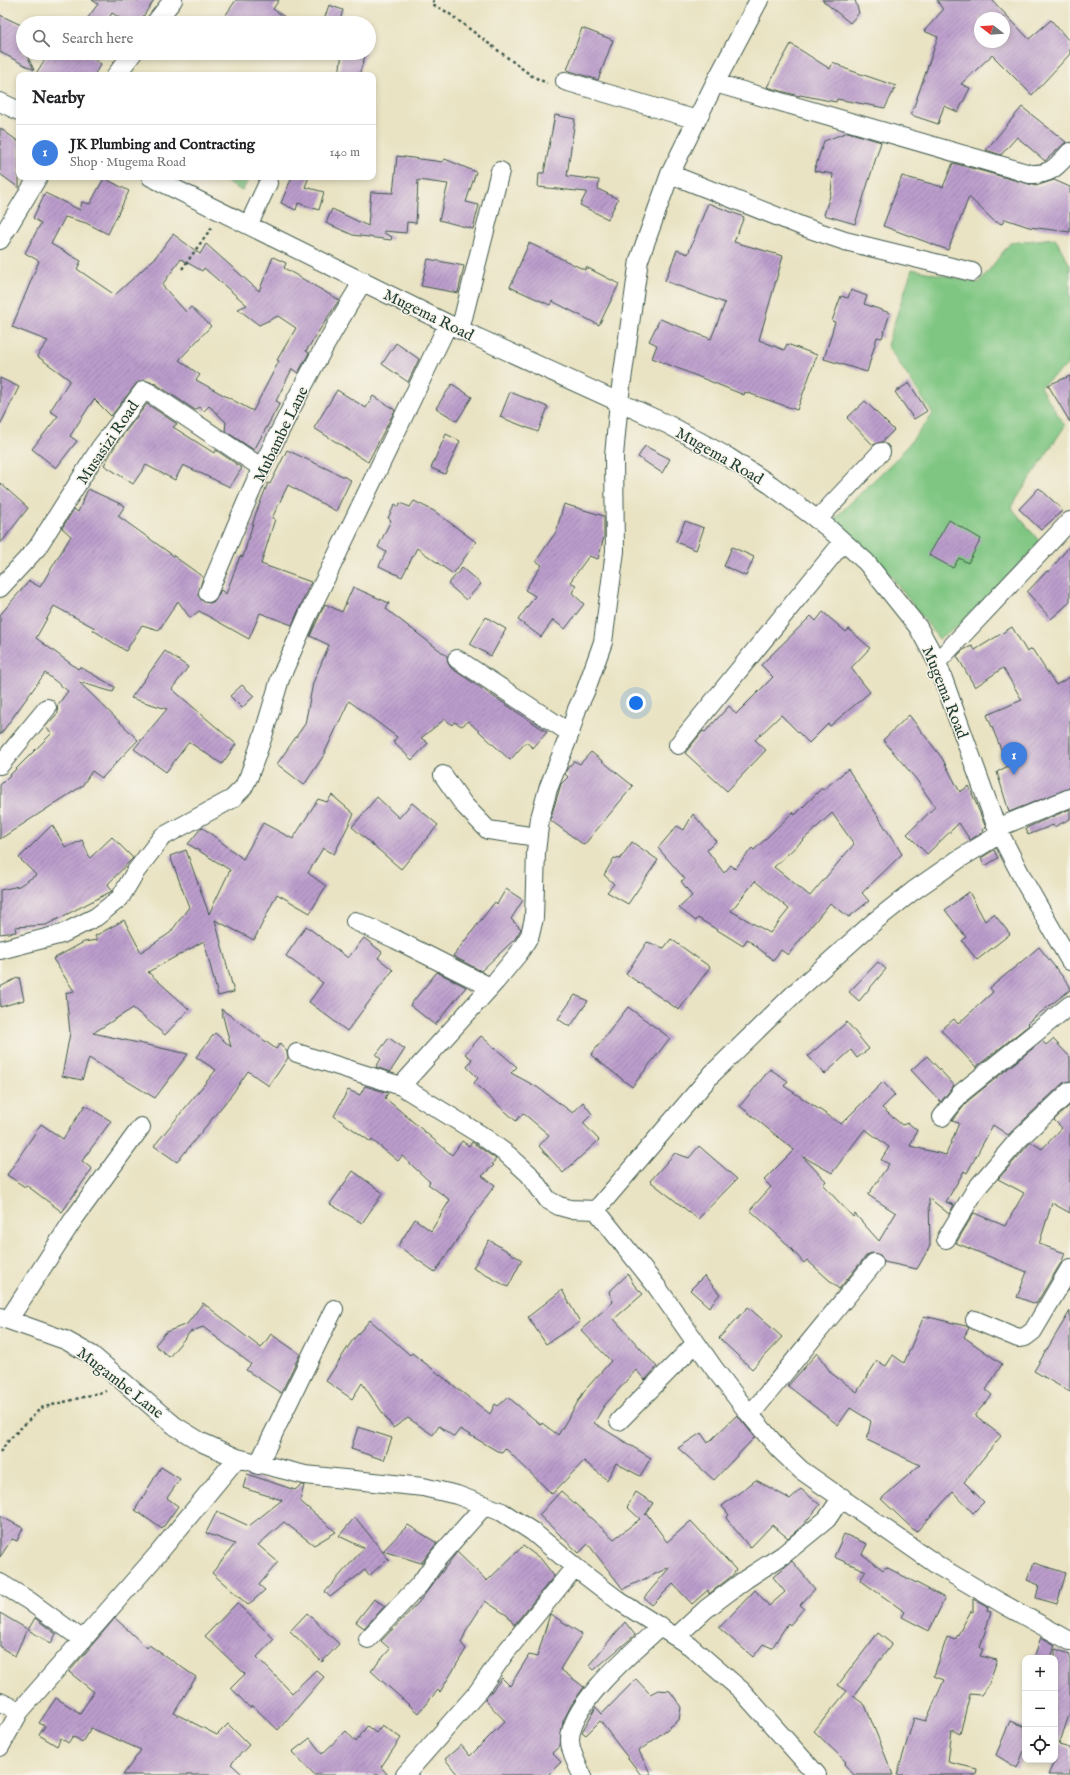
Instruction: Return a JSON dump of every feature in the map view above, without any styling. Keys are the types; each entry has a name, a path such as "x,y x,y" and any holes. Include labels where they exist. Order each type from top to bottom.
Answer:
{"street":[{"path":"160,16 172,0"},
{"path":"401,1086 490,987 519,953 530,935 534,918 537,837 540,818 548,789 603,642 615,551 614,456 619,401 640,260 670,174 715,83 759,0"},
{"path":"118,72 128,60"},
{"path":"565,81 697,120"},
{"path":"715,83 1030,174 1043,174 1049,172 1070,152"},
{"path":"0,102 16,110"},
{"path":"0,950 62,934 96,917 120,898 136,871 162,837 232,799 243,788 249,776 263,736 280,680 307,617 364,494 454,327 500,171"},
{"path":"670,174 804,227 838,238 972,272"},
{"path":"0,240 36,180"},
{"name":"Mugema Road","path":"157,180 454,327 619,401 728,457 771,485 843,542 866,562 887,586 918,628 937,662 998,831 1024,881 1070,961"},
{"path":"248,224 268,183"},
{"name":"Mubambe Lane","path":"208,593 262,468 328,339 363,281"},
{"name":"Musasizi Road","path":"0,588 37,548 100,448 144,390 262,468"},
{"path":"817,520 881,452"},
{"path":"937,662 974,625 1070,521"},
{"path":"678,745 843,542"},
{"path":"457,659 570,732"},
{"path":"0,765 48,708"},
{"path":"443,775 464,805 488,830 537,837"},
{"path":"297,1053 401,1086 481,1135 508,1155 529,1174 548,1200 559,1206 570,1209 583,1211 596,1210 712,1074 799,989 875,921 913,891 998,831 1070,798"},
{"path":"355,921 395,939 490,987"},
{"path":"942,1117 961,1093 1070,1005"},
{"path":"946,1239 976,1189 1018,1140 1070,1091"},
{"path":"4,1318 141,1127"},
{"path":"596,1210 656,1287 750,1415 779,1449 801,1470 842,1497 940,1567 1070,1641"},
{"path":"750,1415 874,1263"},
{"path":"974,1320 1018,1338 1025,1338 1033,1331 1070,1268"},
{"path":"258,1465 334,1309"},
{"name":"Mugambe Lane","path":"4,1318 65,1340 92,1355 175,1426 201,1442 237,1458 258,1465 305,1475 423,1487 457,1494 502,1512 533,1532 619,1601 661,1626 690,1646 741,1690 817,1775"},
{"path":"619,1420 696,1343"},
{"path":"0,1746 20,1711 157,1555 237,1458"},
{"path":"676,1637 706,1609 746,1579 783,1555 827,1519 842,1497"},
{"path":"368,1639 420,1584 438,1558 485,1505"},
{"path":"405,1775 477,1693 505,1653 575,1567"},
{"path":"0,1583 34,1604 83,1640"},
{"path":"582,1775 571,1748 571,1730 574,1720 582,1707 606,1679 661,1626"},
{"path":"0,1702 20,1711"}],"path":[{"path":"434,0 432,4 447,12 532,76 549,84 565,81"},
{"path":"182,269 223,212"},
{"path":"0,1452 8,1440 41,1408 128,1385"}],"green space":[{"path":"223,180 248,180 242,191"},
{"path":"1055,238 1070,265 1070,363 1040,387 1065,426 1011,507 1040,542 970,618 939,639 891,576 833,520 900,455 933,414 887,345 912,269 979,283 1010,243"}],"building":[{"path":"92,0 154,0 144,16 117,16 112,13 110,16 89,16 98,4"},
{"path":"236,0 279,0 273,9 283,16 225,16"},
{"path":"822,0 855,0 859,13 850,23"},
{"path":"937,0 992,0 1003,12 974,12 974,48 1010,48 1010,19 1029,39 1051,20 1070,42 1070,54 1032,95 992,55 961,84 970,88 958,112 944,106 938,124 911,115 938,37 924,31 943,10"},
{"path":"329,5 343,10 341,16 325,16"},
{"path":"0,15 16,23 16,60 29,60 34,70 0,52"},
{"path":"582,28 613,40 598,80 567,70"},
{"path":"791,44 830,69 833,62 846,69 896,86 885,108 837,99 836,102 799,96 767,87"},
{"path":"45,60 95,60 101,64 96,72 37,72"},
{"path":"341,60 364,60 360,72 339,72"},
{"path":"1022,107 1066,142 1045,161 1017,137 1001,155 986,150"},
{"path":"555,115 575,119 567,176 599,180 598,189 618,199 608,219 580,205 587,192 538,187 539,173 544,173"},
{"path":"0,128 16,140 16,180 19,180 19,188 0,174"},
{"path":"848,132 881,142 855,224 824,215 831,192 833,174 814,171 824,141"},
{"path":"397,156 443,162 445,159 476,172 466,202 479,205 473,229 439,220 448,184 418,180 416,223 407,222 406,233 384,231 384,233 392,237 391,240 353,235 326,223 332,209 368,226 371,192 393,193"},
{"path":"953,163 1036,186 1054,180 1070,187 1070,232 1029,227 1005,219 1002,224 994,221 969,197 948,250 883,226 902,176 943,187"},
{"path":"103,180 108,180 129,191 108,234 86,223 65,217 51,244 81,261 77,269 115,295 154,259 173,234 200,254 206,244 259,291 273,257 286,263 284,268 339,300 306,351 309,353 298,373 292,369 276,401 280,403 254,450 225,431 226,422 209,406 204,411 199,407 195,410 156,384 144,380 136,384 111,416 94,399 70,436 77,441 56,468 32,449 58,416 50,411 70,380 37,356 48,341 12,327 39,261 25,253 41,223 33,218 45,193 80,210 82,202 90,204","holes":["181,259 202,271 204,268 247,305 238,309 259,325 278,316 296,328 277,360 279,361 253,411 196,380 200,375 179,360 211,326 191,307 186,312 162,285"]},
{"path":"291,180 308,180 305,187 324,192 319,210 298,203 296,210 281,203"},
{"path":"708,203 744,217 734,242 783,256 759,340 784,350 787,344 817,355 797,410 745,392 744,395 652,358 657,345 649,341 660,319 711,339 725,303 665,281 677,250 688,254"},
{"path":"529,243 585,270 586,267 619,284 599,325 552,301 550,305 510,287"},
{"path":"428,259 464,266 458,293 421,286"},
{"path":"851,290 867,296 864,304 890,313 882,338 877,337 867,372 824,359 835,322 832,321 841,296 848,298"},
{"path":"396,343 419,359 408,382 382,364"},
{"path":"1070,376 1070,422 1048,385"},
{"path":"0,378 19,387 0,425"},
{"path":"909,383 927,411 914,419 895,392"},
{"path":"452,384 472,397 457,421 436,408"},
{"path":"337,390 366,408 373,396 395,410 368,462 314,428"},
{"path":"510,392 548,407 538,432 500,417"},
{"path":"865,401 894,430 882,442 873,445 847,418"},
{"path":"147,404 177,424 173,427 214,453 216,450 242,468 230,487 183,465 175,480 146,465 133,484 104,465 118,441"},
{"path":"446,434 460,441 445,474 431,468"},
{"path":"645,446 670,459 662,473 638,457"},
{"path":"287,450 351,480 336,511 288,485 272,518 275,519 261,564 311,582 292,625 260,613 249,639 199,611 190,618 178,601 159,630 142,625 126,651 93,630 95,628 54,606 36,638 78,669 80,667 115,687 113,692 79,682 138,740 102,778 92,771 82,786 0,839 0,785 52,733 45,727 58,713 57,706 68,691 45,673 0,735 0,615 29,581 40,587 71,536 62,528 74,509 78,512 88,489 125,506 118,516 203,577 198,595 204,602 210,603 215,601 221,590 226,594 240,556 243,557 256,513 268,483 270,484"},
{"path":"0,483 28,508 0,544"},
{"path":"1039,488 1063,510 1041,530 1019,509"},
{"path":"414,501 434,511 476,542 453,574 417,548 402,577 379,566 386,552 378,547 391,520 388,518 395,504 399,507 400,503 410,507"},
{"path":"564,504 604,516 604,537 598,559 589,556 570,582 576,585 572,593 584,604 565,629 553,620 541,637 518,620 535,596 525,590 542,565 536,561 556,532"},
{"path":"949,520 981,539 968,563 959,558 953,568 929,555"},
{"path":"685,521 704,528 696,550 676,542"},
{"path":"1070,545 1070,602 1051,619 1027,592 1047,571 1049,572"},
{"path":"732,547 754,557 746,576 724,566"},
{"path":"462,568 481,584 466,600 448,584"},
{"path":"353,587 389,603 386,609 447,656 448,663 451,668 547,732 533,748 526,742 510,760 468,721 462,726 454,722 452,725 445,719 421,738 428,743 412,760 393,742 397,737 349,701 326,752 304,785 277,764 305,724 313,683 329,645 310,636 325,604 342,612"},
{"path":"823,612 846,632 849,629 870,648 851,668 870,692 830,726 828,724 809,743 781,715 755,740 766,750 727,791 685,753 703,731 705,732 729,706 736,714 773,677 761,665 811,616 816,621"},
{"path":"486,617 506,629 491,656 470,644"},
{"path":"1012,627 1027,652 1032,649 1056,685 1070,677 1070,788 1009,812 997,772 1008,766 987,715 1022,700 1003,668 975,687 957,656 963,650 972,646 975,650"},
{"path":"165,651 188,667 172,689 236,744 222,764 189,742 166,772 134,749 167,709 131,698"},
{"path":"242,685 254,696 242,708 230,696"},
{"path":"909,715 942,758 960,792 969,786 986,828 982,830 983,832 970,840 959,823 927,854 907,834 935,807 916,779 883,740"},
{"path":"591,752 633,786 584,845 550,820 561,784 568,777 565,774 567,769 574,761 580,764"},
{"path":"848,769 902,854 862,893 869,901 849,917 830,903 788,955 781,950 773,960 747,939 743,946 698,918 696,921 679,908 692,896 681,881 685,879 658,848 677,826 684,830 693,814 716,841 707,850 724,873 731,865 735,869 752,848 754,850 793,812 795,815 822,788 823,790","holes":["832,813 854,844 810,896 774,867","755,881 789,909 770,933 731,911"]},
{"path":"332,795 354,814 334,854 323,848 308,873 326,886 310,913 277,894 254,940 215,920 234,992 218,996 204,941 148,972 189,1009 165,1035 133,1008 93,1033 188,1054 155,1098 89,1058 82,1080 62,1076 70,1033 66,993 74,991 53,959 84,942 97,940 95,936 124,920 141,952 170,933 189,907 170,856 186,850 209,914 230,870 188,844 202,827 243,859 263,823 293,839 318,799 327,802"},
{"path":"377,797 399,818 412,803 438,825 401,869 352,827"},
{"path":"1070,809 1070,819 1054,827 1053,825 1028,835 1026,828"},
{"path":"52,825 66,848 82,840 90,858 112,837 133,858 108,884 112,891 46,925 15,927 16,932 0,934 0,890 19,886 36,875 19,858"},
{"path":"632,842 658,860 628,904 607,892 614,884 604,875 614,858 620,859"},
{"path":"994,850 998,858 985,866 981,858"},
{"path":"506,889 523,900 511,919 521,929 515,939 481,971 453,956 495,902 497,904"},
{"path":"969,892 985,921 994,914 1010,934 977,960 962,941 966,937 945,910"},
{"path":"306,926 348,958 364,938 382,952 378,958 393,970 347,1031 309,1002 323,983 286,956"},
{"path":"671,939 710,967 679,1010 626,974 647,942 664,948"},
{"path":"1039,947 1070,986 1070,990 1027,1023 1029,1025 976,1067 941,1030 954,1019 958,1024 993,992 990,988"},
{"path":"878,962 886,969 859,1001 849,992"},
{"path":"437,972 466,987 435,1025 410,1005"},
{"path":"19,977 24,1000 0,1007 0,987"},
{"path":"575,995 588,1001 570,1027 558,1019"},
{"path":"628,1007 670,1038 632,1087 591,1055"},
{"path":"221,1009 276,1049 280,1043 287,1052 288,1058 269,1086 248,1071 233,1093 177,1162 154,1146 216,1070 196,1057 215,1033 231,1047"},
{"path":"847,1022 869,1049 857,1058 851,1050 825,1074 808,1056"},
{"path":"481,1036 517,1067 511,1073 537,1087 573,1113 583,1102 592,1114 583,1123 599,1140 563,1173 539,1146 549,1135 523,1113 516,1121 474,1083 478,1078 467,1067 472,1059 465,1054"},
{"path":"389,1038 405,1049 390,1072 376,1067 381,1059 376,1055"},
{"path":"1053,1039 1070,1057 1070,1081 1063,1083 1008,1135 993,1125 967,1173 964,1171 946,1202 954,1205 949,1214 929,1198 930,1246 917,1269 884,1262 880,1255 871,1253 866,1256 839,1289 807,1260 804,1263 783,1240 750,1210 771,1187 764,1180 794,1150 740,1106 770,1069 788,1081 784,1086 841,1124 883,1082 895,1095 882,1108 902,1125 908,1123 917,1130 910,1146 946,1155 959,1123 952,1121 969,1100 1042,1041 1046,1045","holes":["865,1129 889,1147 881,1160 889,1164 868,1195 896,1213 879,1241 855,1214 853,1217 823,1185 826,1181 802,1156 832,1173"]},
{"path":"927,1056 954,1085 941,1102 911,1070"},
{"path":"365,1086 388,1093 385,1098 452,1155 462,1141 469,1146 472,1142 496,1159 492,1164 494,1165 482,1176 495,1185 465,1226 466,1227 435,1272 398,1246 415,1219 431,1231 450,1200 428,1184 430,1182 402,1156 398,1161 372,1140 371,1142 334,1116 348,1090 360,1095"},
{"path":"85,1105 111,1121 82,1161 92,1169 62,1212 26,1185 25,1187 7,1175 41,1124 63,1139"},
{"path":"1070,1105 1070,1213 1052,1203 1039,1244 1065,1253 1062,1261 1036,1304 1017,1297 1027,1272 956,1243 974,1213 1005,1226 1024,1193 998,1179 1031,1142 1042,1149 1062,1128 1054,1120"},
{"path":"699,1146 737,1179 698,1219 650,1181 675,1153 689,1158"},
{"path":"353,1171 383,1193 362,1223 330,1204"},
{"path":"489,1240 522,1260 508,1287 473,1268"},
{"path":"628,1274 634,1285 643,1294 614,1319 657,1367 645,1380 636,1370 604,1406 594,1423 651,1458 640,1476 616,1463 607,1480 584,1461 552,1494 505,1448 502,1452 497,1451 460,1429 454,1437 439,1426 433,1435 408,1418 393,1428 362,1383 352,1399 326,1381 352,1341 370,1320 410,1355 412,1353 490,1414 495,1404 498,1406 508,1397 541,1425 542,1423 558,1435 585,1390 611,1361 581,1330 613,1302 609,1292"},
{"path":"704,1276 720,1294 709,1307 690,1290"},
{"path":"562,1290 580,1322 546,1344 528,1317"},
{"path":"203,1303 261,1348 271,1334 300,1354 281,1393 246,1370 251,1364 203,1327 190,1332 169,1357 155,1345 166,1332 187,1324"},
{"path":"748,1307 782,1337 752,1369 719,1338"},
{"path":"1070,1311 1070,1392 1034,1371"},
{"path":"924,1316 966,1326 969,1328 964,1337 1002,1364 986,1390 992,1395 975,1415 1001,1436 964,1482 984,1502 973,1513 953,1492 916,1532 881,1499 920,1465 867,1440 871,1421 850,1408 838,1425 788,1386 817,1353 831,1373 857,1392 877,1361 886,1366 893,1355 904,1363"},
{"path":"737,1415 755,1437 714,1480 678,1448 701,1433 708,1443"},
{"path":"358,1427 392,1438 384,1460 351,1449"},
{"path":"161,1467 180,1479 167,1498 178,1506 162,1529 135,1510"},
{"path":"247,1474 295,1490 301,1485 304,1485 300,1501 336,1532 314,1545 284,1522 258,1545 278,1562 259,1585 265,1590 248,1605 212,1573 235,1544 206,1533 217,1511 249,1526 282,1500 243,1488"},
{"path":"756,1480 790,1499 801,1489 820,1505 803,1525 788,1538 772,1525 750,1548 726,1518 729,1515 722,1506"},
{"path":"561,1491 614,1539 640,1519 627,1507 636,1492 653,1503 645,1515 647,1514 667,1542 691,1521 736,1570 733,1575 709,1594 708,1590 692,1604 673,1584 652,1605 644,1598 670,1567 623,1589 588,1544 579,1553 539,1515"},
{"path":"0,1516 23,1528 17,1541 12,1539 0,1557"},
{"path":"355,1517 390,1561 387,1559 369,1576 365,1570 330,1597 325,1592 364,1548 339,1536"},
{"path":"408,1525 437,1543 421,1563 383,1551"},
{"path":"844,1534 867,1544 862,1554 883,1570 886,1567 945,1598 929,1631 902,1617 905,1612 860,1580 866,1571 834,1557"},
{"path":"523,1546 541,1559 554,1576 514,1625 508,1616 485,1601 467,1629 461,1643 466,1649 440,1692 438,1690 418,1713 371,1671 390,1649 381,1641 419,1602 457,1552 487,1581"},
{"path":"792,1561 815,1589 800,1605 804,1608 790,1625 788,1623 772,1648 763,1644 753,1657 719,1628 755,1590 769,1606 785,1592 773,1577"},
{"path":"1034,1563 1066,1573 1057,1604 1036,1598 1039,1585 1027,1580"},
{"path":"374,1599 385,1606 364,1628 356,1622"},
{"path":"973,1599 988,1607 987,1611 991,1612 980,1648 983,1649 980,1656 997,1660 989,1684 981,1695 970,1694 960,1734 952,1730 948,1762 977,1769 976,1775 897,1775 914,1718 926,1721 944,1680 934,1676 947,1637 955,1640 971,1611 973,1612"},
{"path":"237,1603 274,1639 257,1657 292,1693 316,1670 324,1677 278,1730 252,1705 250,1708 231,1688 245,1674 205,1636"},
{"path":"0,1613 27,1629 15,1656 0,1647"},
{"path":"307,1613 339,1644 322,1662 290,1631"},
{"path":"550,1614 582,1634 560,1669 584,1687 572,1704 563,1721 560,1746 552,1753 561,1762 548,1775 458,1775 445,1759 461,1745 470,1756 505,1721 485,1700 502,1678 510,1686 529,1655 537,1657"},
{"path":"35,1618 56,1634 51,1643 28,1630"},
{"path":"115,1618 147,1648 149,1645 196,1677 174,1713 217,1735 228,1724 249,1745 231,1764 243,1775 123,1775 141,1750 91,1728 82,1742 73,1736 68,1743 61,1738 57,1746 39,1735 45,1726 39,1723 56,1698 80,1713 94,1692 69,1672"},
{"path":"625,1622 635,1635 594,1670 589,1665"},
{"path":"878,1633 892,1644 853,1696 865,1705 893,1775 854,1775 844,1764 846,1762 814,1731 847,1691 838,1685"},
{"path":"1041,1637 1055,1645 1052,1655 1035,1655"},
{"path":"1055,1649 1070,1654 1070,1712 1059,1745 1070,1748 1070,1775 1048,1775 1054,1763 1058,1763 1058,1655 1055,1655"},
{"path":"636,1679 650,1694 658,1690 670,1691 681,1707 679,1720 639,1751 651,1775 641,1775 600,1721 586,1735 582,1732 596,1707 602,1714"},
{"path":"1010,1721 1022,1726 1022,1756 1017,1768 996,1755"},
{"path":"382,1725 401,1738 381,1767 388,1775 314,1775 292,1752 310,1738 322,1754 346,1731 356,1742 367,1726 376,1733"}],"place":[{"name":"JK Plumbing and Contracting","path":"1014,775"}]}
